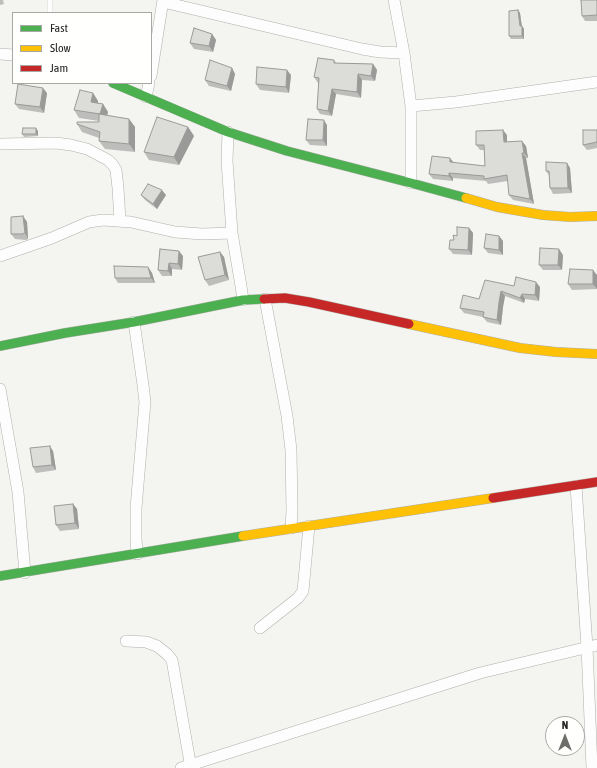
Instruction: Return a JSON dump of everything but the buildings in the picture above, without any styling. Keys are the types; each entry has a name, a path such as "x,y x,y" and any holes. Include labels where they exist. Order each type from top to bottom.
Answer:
{"street":[{"path":"394,0 404,53 411,106 411,182"},
{"path":"152,70 163,1 362,49 380,52 404,53"},
{"path":"0,54 12,55"},
{"path":"411,106 456,102 597,82"},
{"path":"115,84 228,132 287,151 411,182 497,207 543,215 570,217 597,216"},
{"path":"146,97 150,84"},
{"path":"228,132 227,161 232,233 243,300"},
{"path":"0,144 56,143 71,145 87,150 108,160 116,170 120,220"},
{"path":"0,256 52,238 89,222 103,220 120,220 175,232 202,234 232,233"},
{"path":"0,346 65,333 134,322 243,300 285,298 520,348 597,354"},
{"path":"265,299 287,416 291,450 291,528"},
{"path":"134,322 145,402 136,508 137,554"},
{"path":"0,389 18,492 25,573"},
{"path":"0,576 291,528 597,482"},
{"path":"576,486 592,646 592,768"},
{"path":"260,628 298,598 303,592 309,526"},
{"path":"126,641 146,642 157,646 172,660 187,767 480,673 592,646"}],"lane":[{"path":"50,0 50,12"}],"traffic: fast":[{"path":"115,84 228,132 287,151 466,198"},
{"path":"0,346 65,333 134,322 243,300 264,299"},
{"path":"0,576 243,536"}],"traffic: slow":[{"path":"466,198 497,207 543,215 570,217 597,216"},
{"path":"409,324 520,348 597,354"},
{"path":"243,536 493,498"}],"traffic: jam":[{"path":"264,299 285,298 309,302 409,324"},
{"path":"493,498 597,482"}]}
